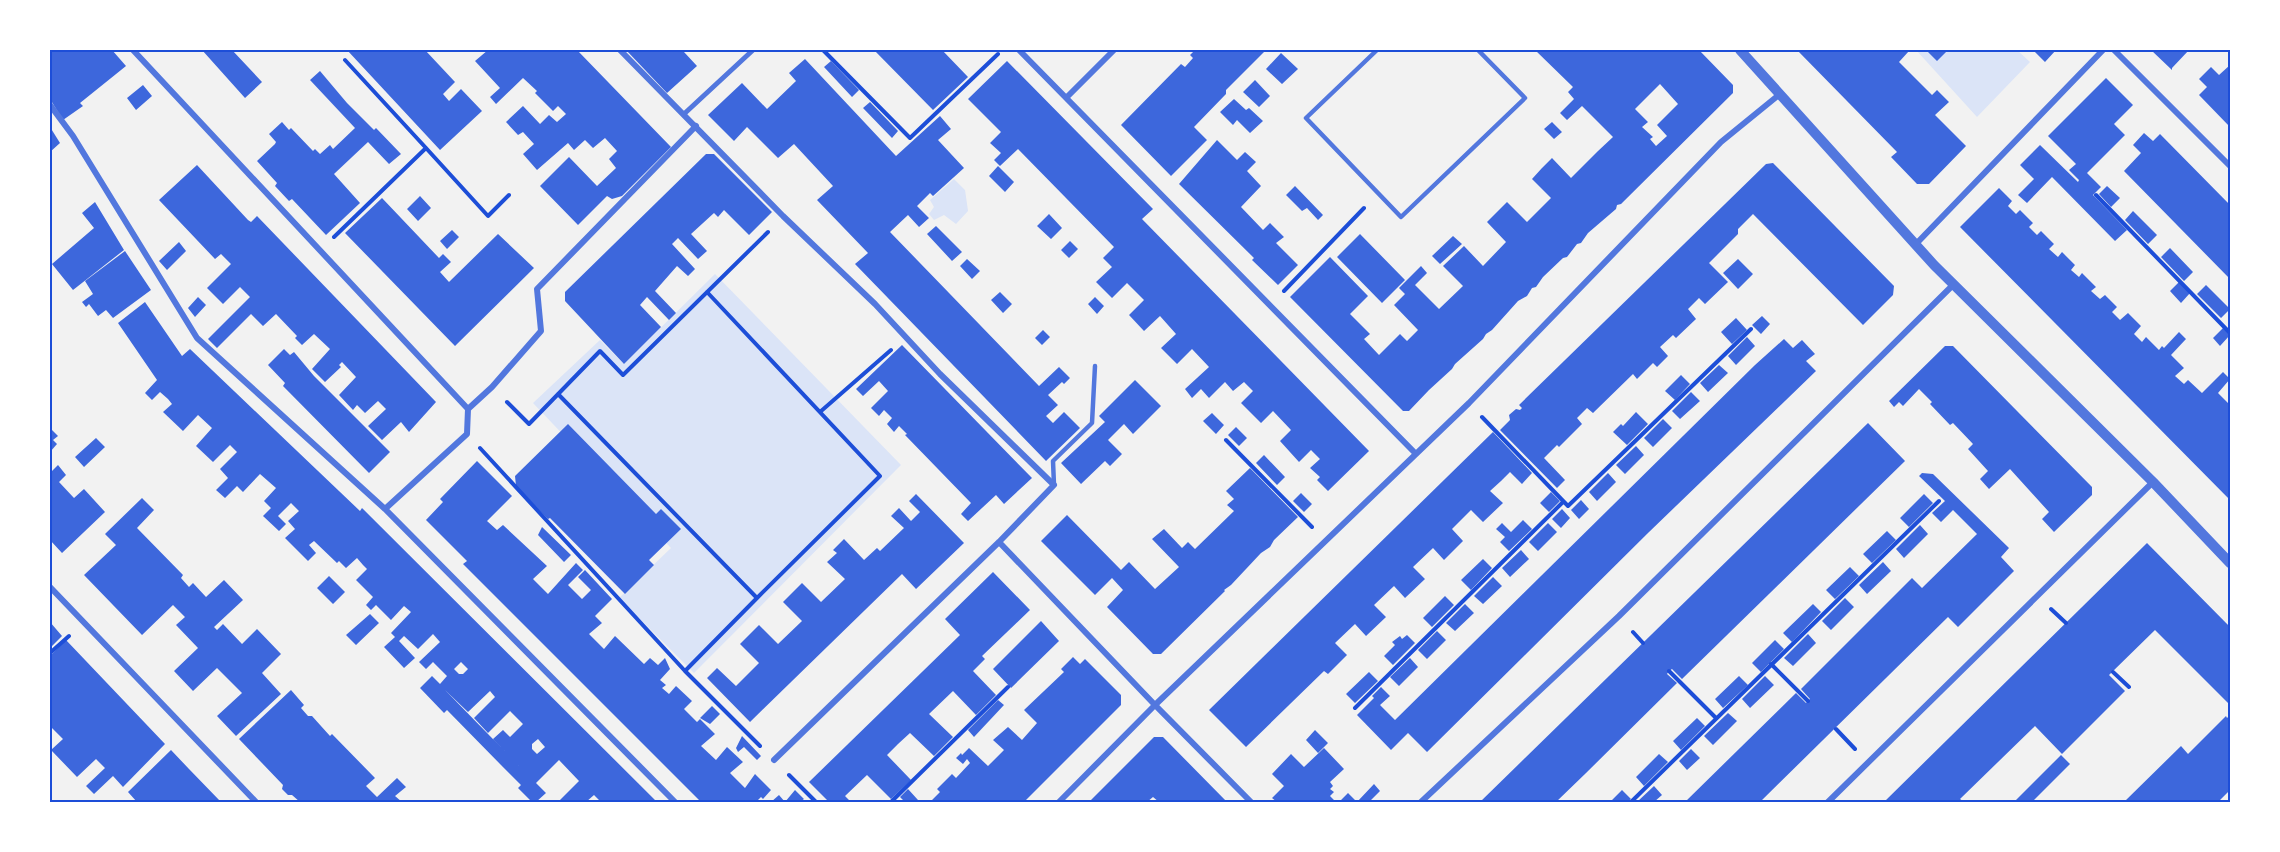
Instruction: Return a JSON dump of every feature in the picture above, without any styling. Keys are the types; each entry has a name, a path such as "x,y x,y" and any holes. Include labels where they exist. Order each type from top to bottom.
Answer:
{"street":[{"path":"133,50 468,409"},
{"path":"620,50 783,216 1054,485 999,542 774,760"},
{"path":"684,114 753,50"},
{"path":"1019,50 1416,454"},
{"path":"1067,97 1114,50"},
{"path":"1740,50 1954,284 2230,563"},
{"path":"1916,244 2103,50"},
{"path":"2114,50 2230,166"},
{"path":"1059,802 1155,705 1469,403 1721,142 1780,94"},
{"path":"50,105 74,136 197,338 385,509 675,802"},
{"path":"385,509 467,434 468,409 492,387 541,331 537,289 696,126"},
{"path":"1421,802 1619,616 1954,284"},
{"path":"1828,802 2152,482"},
{"path":"999,542 1251,802"},
{"path":"50,587 256,802"}],"lane":[{"path":"1377,50 1306,118 1401,217 1525,98 1478,50"},
{"path":"1054,485 1053,461 1092,423 1095,366"}],"path":[{"path":"823,50 910,138 1003,50"},
{"path":"345,60 488,216 509,195"},
{"path":"320,250 426,148"},
{"path":"1271,304 1378,193"},
{"path":"2096,195 2230,331"},
{"path":"492,387 528,424 600,351 623,375 783,216"},
{"path":"685,671 880,476 707,292"},
{"path":"1469,403 1568,506 1750,328"},
{"path":"820,412 905,337"},
{"path":"558,394 757,597"},
{"path":"467,434 685,671 816,802"},
{"path":"1227,440 1326,541"},
{"path":"1631,802 1939,501"},
{"path":"1355,708 1563,502"},
{"path":"1771,664 1808,701"},
{"path":"1670,671 1716,718"},
{"path":"2113,672 2128,687"},
{"path":"891,802 1008,687"}],"shaded area":[{"path":"1916,50 2017,50 2030,62 1977,117"},
{"path":"954,179 965,190 968,211 956,224 944,215 934,220 929,214 934,207 930,200"},
{"path":"715,274 901,465 694,673 619,598 671,548 533,403 600,340 624,364"}],"building":[{"path":"50,50 112,50 126,66 80,103 83,106 63,120 50,99"},
{"path":"202,50 232,50 262,82 245,98"},
{"path":"347,50 425,50 455,82 443,94 449,101 461,89 482,111 440,150"},
{"path":"488,50 577,50 671,147 622,196 612,199 607,196 578,225 540,186 569,157 597,186 616,168 609,159 617,151 605,138 593,148 585,140 574,150 568,143 537,170 523,154 534,144 523,132 518,135 506,122 523,106 540,124 549,115 557,122 566,114 558,106 553,111 523,78 496,104 490,97 500,88 475,61"},
{"path":"626,50 687,50 684,52 697,66 667,93"},
{"path":"874,50 942,50 968,77 933,110"},
{"path":"1195,50 1266,50 1226,90 1226,94 1194,127 1207,140 1171,176 1121,125 1181,64 1185,67 1193,58 1190,55"},
{"path":"1535,50 1699,50 1733,85 1733,93 1621,204 1617,205 1616,209 1588,233 1567,257 1543,277 1527,296 1518,301 1492,330 1409,411 1403,411 1290,297 1330,257 1368,296 1350,314 1370,334 1364,339 1379,355 1400,334 1407,341 1418,330 1394,305 1405,294 1399,288 1421,266 1427,273 1415,285 1439,309 1463,286 1443,266 1464,246 1483,266 1506,242 1487,222 1507,202 1527,222 1551,198 1532,179 1552,158 1571,178 1613,137 1582,106 1567,120 1560,113 1574,99 1568,92 1573,87","holes":["1660,84 1678,104 1657,125 1667,136 1656,146 1650,139 1653,137 1642,127 1648,122 1635,109"]},
{"path":"1797,50 1909,51 1899,62 1932,95 1937,90 1949,102 1935,115 1966,146 1929,184 1917,184 1891,157 1897,152"},
{"path":"1948,50 1937,61 1928,52"},
{"path":"2033,50 2056,50 2045,62"},
{"path":"2151,50 2189,50 2172,70"},
{"path":"1281,53 1298,69 1282,84 1266,69"},
{"path":"805,59 896,156 940,116 951,129 938,140 964,168 933,196 930,193 917,206 929,218 919,227 908,215 890,232 1039,386 1059,367 1070,378 1048,395 1058,405 1046,416 1053,423 1064,412 1080,428 1046,461 855,264 868,253 817,200 833,186 794,144 778,158 747,127 734,141 708,115 742,83 767,109 796,81 789,73"},
{"path":"831,61 859,90 852,97 824,67"},
{"path":"1007,61 1153,209 1142,219 1369,451 1328,491 1317,480 1320,477 1310,468 1320,459 1311,450 1299,462 1280,441 1291,430 1273,411 1261,423 1241,403 1253,391 1244,382 1233,391 1225,382 1209,398 1201,389 1192,398 1185,389 1209,367 1192,349 1177,364 1161,348 1176,334 1160,316 1144,331 1129,315 1144,300 1127,283 1112,298 1096,282 1112,267 1103,258 1114,247 1018,149 1000,166 994,160 1001,153 990,143 1001,132 968,99"},
{"path":"2230,65 2230,127 2199,95 2207,87 2199,79 2211,67 2219,75"},
{"path":"320,71 347,103 401,154 389,164 368,142 334,174 360,203 326,235 292,199 289,201 275,186 277,183 257,161 275,144 276,142 269,134 282,122 313,151 315,149 320,154 330,145 333,149 355,128 310,80"},
{"path":"2106,78 2133,105 2114,124 2125,135 2087,173 2101,187 2093,195 2127,230 2115,241 2052,177 2027,203 2018,195 2034,179 2020,165 2040,145 2078,182 2079,180 2069,170 2076,164 2048,136"},
{"path":"1255,80 1270,96 1259,107 1243,92"},
{"path":"143,85 152,96 136,110 127,98"},
{"path":"1234,99 1246,110 1249,108 1263,121 1250,133 1237,120 1233,125 1220,112"},
{"path":"870,102 898,131 892,138 863,108"},
{"path":"1552,122 1562,132 1554,139 1544,129"},
{"path":"50,127 60,143 50,152"},
{"path":"2144,133 2153,141 2160,134 2230,205 2230,279 2124,171 2141,153 2133,145"},
{"path":"1217,140 1237,160 1245,152 1256,162 1247,171 1261,186 1241,207 1263,230 1270,223 1284,237 1276,243 1298,265 1278,285 1179,184"},
{"path":"706,154 714,154 772,212 749,235 724,210 718,217 714,213 691,234 707,251 698,259 678,238 672,244 695,269 688,276 677,266 655,291 676,313 669,320 647,297 640,305 661,327 624,364 565,301 565,292"},
{"path":"1773,163 1894,286 1893,295 1863,325 1753,214 1738,229 1738,234 1709,263 1728,282 1705,304 1699,298 1688,309 1696,319 1676,338 1673,335 1660,347 1668,356 1657,367 1653,363 1637,379 1633,374 1593,413 1587,408 1577,418 1582,424 1559,447 1557,445 1544,458 1565,480 1557,488 1500,430 1510,420 1509,415 1516,409 1520,410 1522,408 1519,405 1766,164"},
{"path":"197,165 248,220 251,222 257,216 436,402 409,432 401,422 382,440 368,426 386,409 378,401 365,413 357,405 353,410 339,395 356,377 342,362 339,365 341,367 325,382 312,369 330,349 314,334 302,345 295,338 297,336 276,314 263,326 251,314 217,348 208,339 250,297 240,287 223,304 207,288 231,264 221,254 215,259 159,200"},
{"path":"998,166 1014,182 1005,192 989,176"},
{"path":"1295,186 1323,215 1318,220 1307,208 1302,211 1286,195"},
{"path":"2107,186 2120,198 2111,207 2099,194"},
{"path":"1999,188 2012,201 2008,206 2016,214 2020,210 2033,223 2029,227 2037,235 2041,231 2054,244 2049,249 2058,257 2062,252 2075,265 2071,270 2079,277 2082,273 2096,287 2091,291 2100,299 2105,295 2117,307 2112,312 2120,320 2128,313 2141,326 2134,334 2142,342 2146,337 2159,350 2162,346 2164,348 2179,332 2186,339 2171,355 2184,368 2175,376 2184,384 2188,380 2202,393 2223,372 2230,379 2218,393 2230,403 2230,500 1960,227"},
{"path":"420,196 431,208 418,221 407,209"},
{"path":"382,198 439,258 443,254 451,262 440,272 449,282 498,234 534,268 455,346 345,233"},
{"path":"95,202 124,250 73,290 52,264 94,228 82,213"},
{"path":"2133,211 2157,235 2148,244 2125,220"},
{"path":"1049,214 1062,228 1051,239 1037,226"},
{"path":"936,226 962,252 952,261 927,234"},
{"path":"452,230 459,237 447,249 440,241"},
{"path":"1360,234 1405,280 1382,303 1337,257"},
{"path":"1453,236 1462,244 1440,264 1432,256"},
{"path":"1070,241 1078,249 1069,258 1061,250"},
{"path":"179,242 186,251 167,270 159,261"},
{"path":"2170,248 2193,272 2184,281 2161,257"},
{"path":"125,251 151,290 113,318 106,310 98,316 89,304 86,307 82,302 93,294 85,281"},
{"path":"967,259 980,271 972,279 960,266"},
{"path":"1738,259 1753,274 1738,289 1723,273"},
{"path":"2179,282 2190,293 2181,303 2170,291"},
{"path":"2206,285 2230,309 2221,318 2197,294"},
{"path":"1000,292 1012,304 1003,313 991,300"},
{"path":"198,297 206,305 195,317 188,308"},
{"path":"1095,297 1104,306 1097,314 1088,304"},
{"path":"145,302 182,356 190,349 360,511 362,508 657,802 601,802 594,795 586,802 563,802 560,800 579,781 559,760 536,783 546,793 536,802 532,802 518,788 521,785 447,710 444,713 420,688 432,676 440,684 447,676 433,662 426,669 419,662 440,642 433,634 418,649 404,636 399,641 415,658 404,668 384,647 395,637 391,633 411,612 404,606 391,620 376,605 371,610 366,605 373,597 356,580 367,569 357,558 346,568 339,561 337,563 314,541 309,545 316,553 308,561 285,538 295,529 288,521 299,511 291,503 278,516 286,524 279,531 263,516 271,508 264,501 276,488 260,474 243,492 237,486 225,498 216,490 228,478 220,469 237,452 230,445 213,462 196,446 212,428 198,415 183,431 163,412 172,404 168,399 160,392 152,400 145,393 157,380 118,323","holes":["461,662 468,669 463,674 459,674 454,669","445,690 468,712 490,691 495,697 474,718 488,733 510,711 523,724 510,737 503,730 493,739 530,777","538,739 545,747 537,754 532,749 532,744"]},
{"path":"1762,316 1770,324 1761,334 1752,325"},
{"path":"1736,318 1747,330 1732,344 1721,332"},
{"path":"2224,327 2230,335 2220,346 2213,338"},
{"path":"1043,330 1050,337 1042,345 1035,338"},
{"path":"1747,337 1755,346 1736,365 1728,356"},
{"path":"1784,339 1793,348 1802,340 1815,354 1806,361 1816,371 1648,533 1427,752 1408,733 1391,750 1357,715 1374,698 1372,696 1381,687 1390,696 1380,705 1395,720"},
{"path":"902,345 1032,478 1004,504 996,495 968,521 961,514 971,503 899,426 894,432 887,424 892,418 884,410 879,416 871,408 888,391 879,381 863,396 856,389"},
{"path":"1945,346 1953,346 2092,487 2092,495 2054,532 2042,519 2049,512 2010,469 1989,489 1980,479 1988,471 1968,449 1973,444 1953,423 1950,425 1919,389 1903,406 1899,402 1894,407 1889,401"},
{"path":"284,349 290,355 294,352 314,376 390,452 369,473 283,386 285,383 268,365"},
{"path":"1719,365 1728,373 1708,392 1700,383"},
{"path":"1681,375 1690,384 1675,400 1665,391"},
{"path":"1135,380 1161,406 1133,434 1124,424 1108,440 1122,454 1110,466 1105,461 1081,484 1061,463 1105,422 1099,416"},
{"path":"1691,392 1700,401 1680,419 1672,411"},
{"path":"1636,412 1648,424 1627,445 1613,432 1621,424 1623,426"},
{"path":"1212,413 1224,425 1216,434 1203,421"},
{"path":"1663,419 1672,428 1653,447 1644,438"},
{"path":"1868,423 1905,461 1682,679 1672,669 1669,671 1667,674 1677,683 1585,774 1556,802 1480,802"},
{"path":"568,424 656,514 661,509 681,529 649,560 654,565 625,594 516,486 515,476"},
{"path":"1236,427 1247,438 1239,446 1228,435"},
{"path":"50,428 58,436 53,440 57,444 50,452"},
{"path":"1493,432 1532,473 1522,484 1510,472 1490,491 1503,503 1483,522 1471,510 1452,529 1463,541 1444,560 1433,548 1413,567 1425,579 1405,598 1394,586 1374,605 1386,617 1366,636 1355,624 1335,643 1347,655 1328,674 1324,671 1246,747 1209,710"},
{"path":"96,438 105,447 84,467 75,457"},
{"path":"1636,446 1644,455 1625,474 1616,465"},
{"path":"1264,455 1285,477 1277,485 1256,463"},
{"path":"477,461 512,496 487,521 497,530 503,525 547,566 533,579 548,594 576,563 583,570 568,585 582,599 591,590 578,577 585,570 612,599 595,616 602,623 589,634 604,649 615,636 644,664 650,658 658,665 665,658 670,669 660,680 666,685 662,688 669,694 676,686 692,701 684,709 697,722 700,719 715,734 701,746 716,760 727,747 743,762 730,773 745,788 755,774 771,790 763,799 761,797 757,801 759,802 701,802 463,564 467,561 426,520 443,502 440,499"},
{"path":"58,465 66,475 59,482 74,498 84,489 105,512 62,553 50,540 50,473"},
{"path":"1250,468 1298,517 1161,654 1153,654 1107,607 1123,590 1112,578 1095,595 1041,541 1067,515 1121,570 1129,562 1155,589 1179,567 1152,539 1164,529 1182,548 1188,542 1195,549 1234,511 1227,505 1234,499 1226,491"},
{"path":"1608,473 1616,482 1597,501 1589,492"},
{"path":"1922,473 1933,474 2009,548 2001,557 2014,571 1958,627 1948,617 1760,802 1685,802 1796,693 1806,703 1810,699 1801,689 1912,578 1922,588 1977,534 1953,510 1941,522 1932,513 1945,501 1919,476"},
{"path":"1551,492 1560,501 1549,512 1540,503"},
{"path":"1301,493 1312,504 1304,512 1293,501"},
{"path":"916,494 964,543 916,589 902,574 750,722 707,678 717,668 736,686 759,663 740,644 759,625 778,644 802,621 783,602 802,583 821,602 845,579 827,562 837,553 833,550 844,539 864,560 877,548 880,551 904,528 891,516 899,508 911,521 920,512 909,501"},
{"path":"1924,494 1933,503 1909,527 1900,518"},
{"path":"142,498 154,510 137,528 183,575 181,578 189,587 193,583 206,597 224,580 243,600 214,627 217,630 223,624 242,644 257,629 281,654 262,673 281,694 236,736 217,716 242,693 217,668 193,691 174,671 198,648 176,625 185,617 173,605 142,635 84,575 116,545 105,534"},
{"path":"1581,500 1589,509 1579,519 1571,510"},
{"path":"1562,509 1570,518 1561,528 1552,519"},
{"path":"1523,520 1532,529 1509,551 1500,542 1505,537 1496,529 1502,523 1511,532"},
{"path":"1548,523 1557,532 1538,551 1529,542"},
{"path":"1920,525 1928,534 1904,558 1896,549"},
{"path":"542,527 571,555 564,562 538,535"},
{"path":"1887,531 1896,540 1872,563 1863,554"},
{"path":"2147,543 2230,627 2230,705 2155,630 2109,675 2125,691 2062,754 2035,726 1960,799 1964,802 1884,802"},
{"path":"1521,550 1529,559 1510,577 1502,568"},
{"path":"1483,559 1492,568 1471,590 1461,580"},
{"path":"1883,562 1891,571 1867,594 1859,585"},
{"path":"1850,567 1859,576 1835,599 1826,590"},
{"path":"993,572 1030,610 982,656 985,659 973,671 996,695 976,715 953,691 929,714 953,737 934,756 910,733 898,744 887,755 911,780 891,799 867,775 845,796 851,802 829,802 809,782 960,635 945,619"},
{"path":"329,576 345,592 333,604 317,588"},
{"path":"1493,577 1502,586 1483,604 1474,596"},
{"path":"1445,596 1454,605 1432,627 1423,618"},
{"path":"1845,598 1854,607 1831,630 1822,621"},
{"path":"1465,604 1474,613 1455,631 1446,623"},
{"path":"1813,604 1821,612 1792,642 1783,633"},
{"path":"370,614 379,623 356,645 346,635"},
{"path":"1041,621 1059,641 1011,688 993,669"},
{"path":"50,622 62,636 50,648"},
{"path":"1437,631 1446,640 1427,659 1418,650"},
{"path":"1808,634 1816,643 1793,666 1784,658"},
{"path":"1407,635 1415,643 1393,665 1384,656 1395,645 1392,642 1400,636 1402,639"},
{"path":"66,640 165,744 123,787 113,776 94,794 86,786 105,768 96,759 77,777 51,750 63,739 50,726 52,717 50,714 50,656"},
{"path":"1775,640 1784,649 1761,672 1752,663"},
{"path":"1073,657 1080,664 1085,659 1121,695 1121,705 1024,802 930,802 940,792 937,789 952,774 956,778 970,763 967,759 963,764 956,758 961,753 962,755 969,748 988,766 1004,750 993,740 1008,727 1022,740 1037,723 1024,710 1064,672 1061,669"},
{"path":"1410,658 1418,667 1399,686 1390,677"},
{"path":"1369,672 1378,681 1355,703 1346,694"},
{"path":"1739,676 1748,685 1723,708 1715,699"},
{"path":"1765,676 1774,685 1750,708 1742,699"},
{"path":"291,690 304,705 301,708 308,716 312,716 330,736 332,734 375,778 366,786 377,797 397,778 406,787 395,796 402,802 300,802 282,789 283,785 239,739"},
{"path":"998,700 1004,705 974,737 968,730"},
{"path":"712,706 720,714 710,724 700,718"},
{"path":"1728,713 1737,721 1713,745 1704,736"},
{"path":"2230,715 2230,790 2218,802 2124,802 2181,746 2188,754 2226,716 2227,718"},
{"path":"1697,718 1705,726 1681,750 1673,741"},
{"path":"1315,730 1328,743 1318,753 1306,740"},
{"path":"742,736 761,756 757,760 744,747 738,752 736,748"},
{"path":"1154,737 1163,737 1227,802 1159,802 1153,797 1147,802 1089,802"},
{"path":"1324,748 1344,769 1330,782 1333,786 1330,789 1334,792 1330,796 1336,802 1277,802 1272,798 1284,786 1272,774 1291,754 1304,767"},
{"path":"1691,749 1700,758 1687,770 1679,761"},
{"path":"171,750 221,802 137,802 128,792"},
{"path":"1659,754 1668,762 1644,786 1636,777"},
{"path":"2061,755 2070,764 2032,802 2014,802"},
{"path":"1374,784 1380,791 1370,801 1372,802 1357,802"},
{"path":"1654,786 1662,795 1654,802 1637,802"},
{"path":"908,789 918,800 905,802 900,797"},
{"path":"795,790 804,799 800,802 785,802"},
{"path":"1622,790 1631,799 1627,802 1610,802"},
{"path":"1348,793 1357,802 1339,802"},
{"path":"779,795 785,802 771,802"}]}
